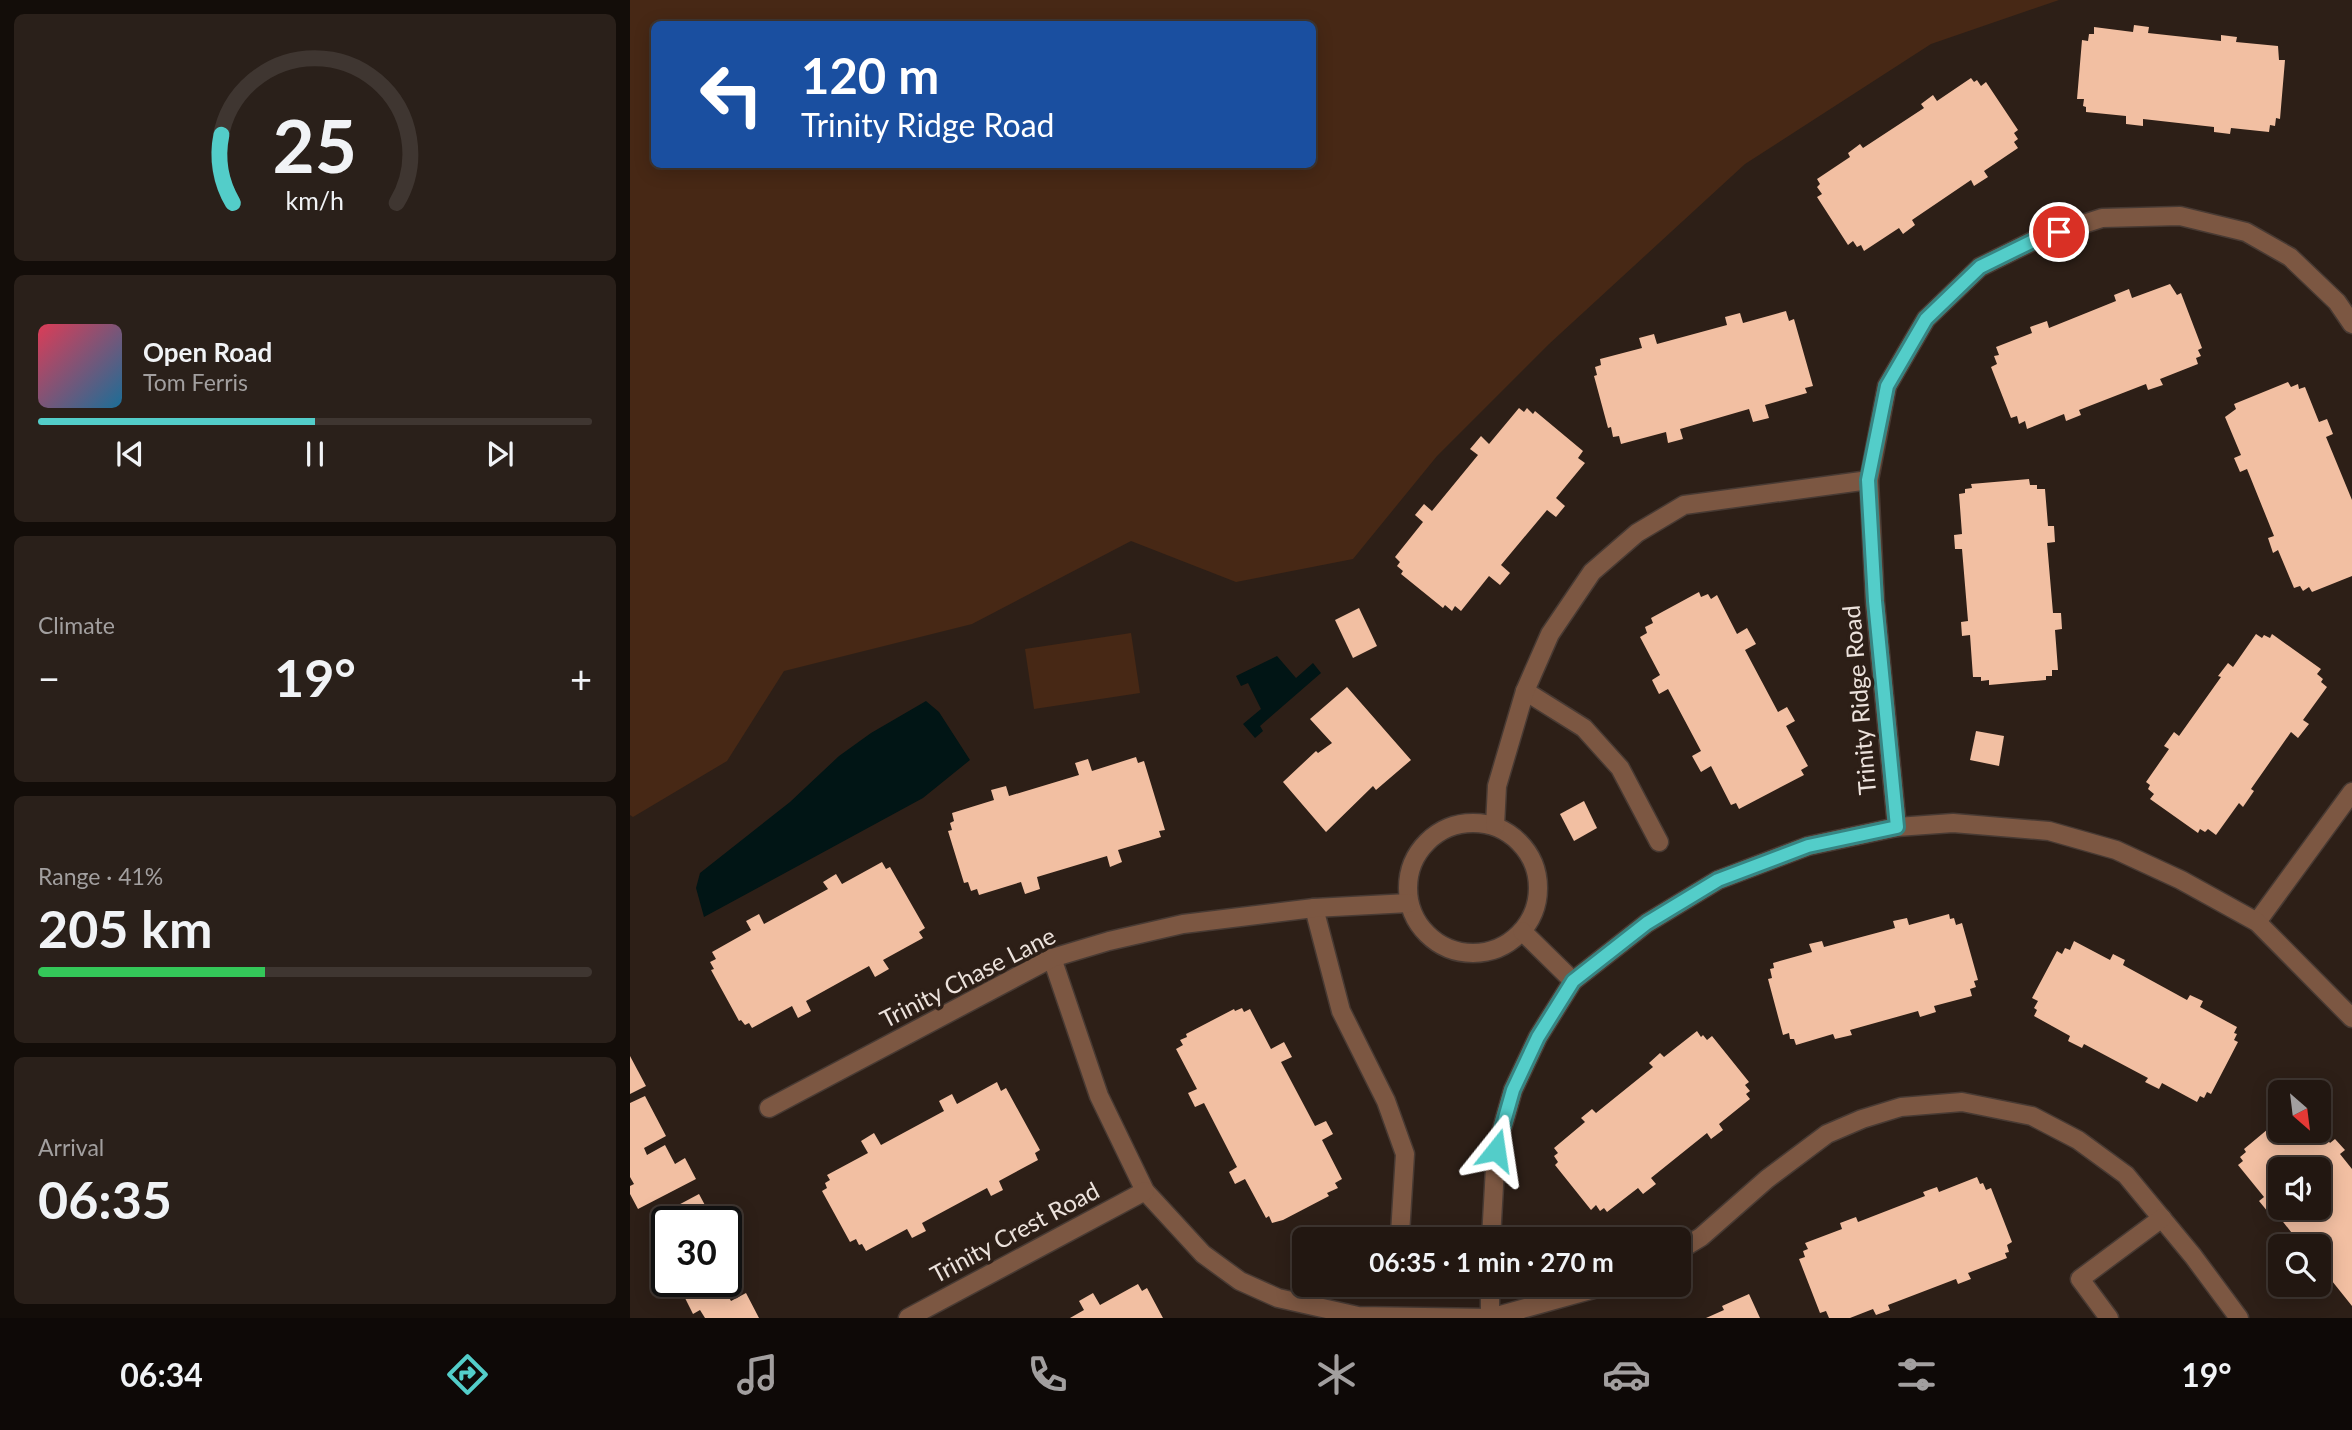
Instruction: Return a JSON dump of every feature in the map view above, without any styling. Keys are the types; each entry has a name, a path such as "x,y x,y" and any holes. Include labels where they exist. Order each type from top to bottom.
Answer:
{"street":[{"name":"Trinity Ridge Road","path":"1897,827 1875,601 1868,480 1887,386 1926,319 1980,267 2037,239 2102,218 2180,216 2246,232 2290,257 2337,302 2352,324"},
{"path":"1495,826 1497,786 1525,691 1550,634 1592,572 1637,533 1684,505 1868,480"},
{"path":"1525,691 1584,728 1620,768 1659,842"},
{"path":"2257,922 2352,792"},
{"path":"1476,822 1495,826 1514,837 1528,852 1536,871 1538,892 1534,913 1522,930 1507,944 1488,951 1467,953 1447,948 1430,937 1417,922 1409,903 1408,883 1412,863 1423,846 1438,833 1456,825 1476,822"},
{"path":"1492,1227 1496,1150 1513,1090 1538,1037 1573,981 1647,923 1718,880 1808,846 1897,827 1953,823 2049,831 2116,850 2181,880 2257,922 2352,1018"},
{"name":"Trinity Chase Lane","path":"769,1108 1052,958 1109,941 1183,924 1314,908 1409,903"},
{"path":"1314,908 1341,1011 1386,1101 1405,1154 1400,1227"},
{"path":"1522,930 1573,981"},
{"path":"1052,958 1098,1096 1145,1191 1203,1254 1240,1281 1278,1298 1358,1316 1490,1318 1565,1297"},
{"path":"1691,1243 1767,1179 1827,1135 1862,1119 1901,1107 1962,1102 2032,1116 2078,1140 2126,1175 2238,1318"},
{"name":"Trinity Crest Road","path":"908,1318 1145,1191"},
{"path":"2109,1318 2080,1279 2162,1218"},
{"path":"1490,1297 1490,1318"}],"shaded area":[{"path":"630,0 2059,0 1931,44 1745,164 1549,344 1437,456 1353,559 1236,582 1131,541 972,624 784,671 727,761 633,817 630,815"},
{"path":"1131,633 1140,693 1034,709 1025,649"},
{"path":"1277,656 1296,678 1313,663 1321,673 1260,726 1263,731 1255,738 1243,724 1261,709 1248,683 1241,686 1236,676"},
{"path":"926,701 939,712 970,760 923,798 704,917 696,888 700,873 790,802 839,756 871,733"}],"building":[{"path":"2134,25 2149,27 2148,33 2221,41 2221,35 2237,37 2236,42 2278,46 2279,60 2285,60 2280,119 2276,118 2275,126 2270,125 2269,132 2231,128 2230,134 2214,132 2214,127 2143,119 2143,126 2126,124 2126,116 2086,112 2084,99 2077,99 2082,40 2088,41 2089,34 2094,34 2094,27 2133,32"},
{"path":"1971,78 1974,82 1977,80 1981,86 1986,82 2018,130 2014,133 2018,139 2014,142 2018,148 1984,171 1988,177 1974,186 1971,180 1912,220 1915,225 1903,234 1899,228 1864,251 1861,245 1857,247 1853,241 1848,245 1817,197 1822,194 1817,187 1820,184 1817,179 1850,157 1848,153 1860,144 1863,148 1924,108 1921,104 1933,95 1937,101"},
{"path":"2170,284 2177,295 2181,293 2202,348 2198,350 2201,356 2196,358 2198,364 2160,379 2163,385 2148,390 2146,384 2079,410 2081,415 2066,421 2064,414 2027,429 2025,421 2019,424 2017,416 2011,418 1991,367 1997,364 1994,356 1999,355 1996,347 2032,333 2030,327 2047,321 2049,328 2116,301 2114,295 2129,289 2132,298"},
{"path":"1786,311 1789,321 1794,319 1813,386 1805,388 1807,393 1765,405 1769,418 1753,422 1749,409 1680,429 1683,439 1668,443 1666,432 1621,444 1619,436 1613,437 1594,376 1597,375 1595,367 1601,365 1600,359 1642,348 1639,338 1654,334 1657,344 1727,325 1725,317 1740,313 1743,323"},
{"path":"2288,382 2291,387 2298,384 2299,389 2305,387 2319,422 2327,419 2333,434 2326,437 2352,500 2352,576 2312,592 2309,587 2303,591 2300,586 2294,588 2278,550 2273,553 2268,538 2274,536 2247,469 2240,472 2234,458 2241,455 2225,417 2236,409 2234,404"},
{"path":"1519,408 1524,412 1527,408 1533,414 1535,411 1583,451 1578,458 1585,463 1556,498 1565,506 1556,517 1547,510 1501,565 1510,573 1500,585 1489,576 1461,611 1455,606 1452,611 1445,605 1443,608 1401,574 1403,571 1397,566 1400,562 1395,557 1423,522 1415,515 1424,504 1432,511 1478,455 1470,449 1481,436 1489,444"},
{"path":"2029,479 2030,485 2045,489 2048,526 2054,526 2055,542 2047,543 2053,613 2061,613 2062,629 2055,630 2058,670 2052,670 2052,676 2046,676 2046,680 1989,685 1989,680 1981,681 1981,677 1973,677 1970,635 1962,636 1961,622 1968,621 1962,549 1955,549 1954,535 1962,534 1959,494 1972,488 1971,484"},
{"path":"1699,592 1701,597 1708,594 1711,599 1717,595 1737,634 1747,628 1756,644 1745,650 1778,712 1787,707 1795,721 1786,726 1808,766 1801,770 1804,775 1739,809 1736,803 1731,805 1711,766 1701,772 1692,756 1701,751 1668,689 1659,694 1652,680 1660,675 1640,637 1647,633 1645,627 1653,623 1651,618"},
{"path":"1359,608 1377,646 1353,658 1335,620"},
{"path":"2256,634 2262,638 2264,635 2270,638 2272,634 2321,669 2317,674 2327,687 2303,720 2309,724 2298,738 2291,732 2251,789 2254,791 2243,807 2239,803 2216,835 2208,829 2205,832 2200,829 2198,833 2150,799 2154,794 2148,789 2150,785 2146,782 2169,749 2164,746 2174,732 2179,736 2221,677 2218,676 2228,663 2233,667"},
{"path":"1347,687 1411,760 1376,790 1373,786 1326,832 1283,782 1316,751 1318,753 1332,743 1310,719"},
{"path":"1976,731 2004,736 1999,766 1970,760"},
{"path":"1136,757 1138,763 1144,761 1165,830 1159,831 1161,837 1118,850 1122,862 1110,867 1107,856 1037,877 1040,889 1025,894 1021,882 979,895 977,889 971,891 968,882 964,883 948,831 952,830 950,823 954,821 952,813 994,800 991,790 1006,786 1009,796 1079,775 1075,763 1088,759 1092,771"},
{"path":"1584,801 1597,828 1574,841 1560,814"},
{"path":"882,862 886,869 890,867 925,928 919,932 923,938 883,960 889,969 875,977 869,966 806,1001 811,1011 798,1018 792,1006 752,1028 749,1023 745,1025 739,1021 711,970 714,969 710,962 716,959 712,952 751,930 746,921 759,914 764,924 828,889 823,882 836,874 842,884"},
{"path":"1949,914 1956,925 1962,923 1978,980 1974,981 1976,987 1970,989 1972,996 1934,1006 1936,1012 1920,1017 1918,1011 1850,1030 1852,1035 1835,1039 1833,1034 1796,1045 1794,1039 1790,1039 1789,1033 1783,1035 1768,979 1772,978 1770,969 1774,968 1773,963 1812,952 1809,944 1822,941 1824,947 1895,928 1893,921 1907,918 1909,925"},
{"path":"2074,941 2110,960 2113,954 2125,960 2123,965 2187,1000 2190,995 2203,1001 2200,1007 2237,1027 2234,1040 2238,1042 2211,1094 2207,1092 2204,1098 2200,1096 2197,1102 2162,1083 2159,1089 2145,1082 2148,1078 2084,1044 2082,1048 2068,1041 2070,1036 2034,1016 2038,1001 2032,998 2057,951 2062,954 2065,948 2070,950"},
{"path":"1242,1008 1244,1012 1250,1009 1271,1049 1284,1042 1292,1057 1281,1062 1315,1126 1326,1121 1333,1134 1322,1140 1342,1179 1335,1183 1338,1188 1327,1193 1329,1196 1272,1223 1269,1216 1266,1218 1245,1179 1235,1184 1229,1172 1237,1167 1204,1103 1195,1107 1188,1093 1197,1089 1176,1049 1183,1045 1180,1040 1187,1037 1186,1034 1234,1009 1235,1011"},
{"path":"1697,1031 1707,1040 1712,1036 1749,1082 1745,1085 1750,1091 1746,1094 1750,1099 1719,1124 1723,1130 1711,1139 1707,1133 1651,1178 1656,1184 1643,1194 1638,1188 1607,1212 1604,1208 1600,1211 1596,1205 1591,1210 1555,1165 1558,1162 1554,1156 1558,1153 1554,1148 1585,1122 1581,1118 1592,1109 1596,1113 1653,1067 1649,1063 1660,1053 1664,1057"},
{"path":"630,1056 646,1086 630,1094"},
{"path":"997,1082 1001,1091 1006,1088 1040,1150 1035,1153 1038,1160 999,1181 1003,1190 991,1196 987,1188 922,1223 926,1231 912,1238 907,1229 866,1251 856,1239 850,1242 822,1191 827,1188 825,1183 830,1180 827,1175 868,1153 861,1141 874,1133 881,1145 944,1111 939,1101 952,1094 957,1104"},
{"path":"645,1096 666,1136 644,1148 647,1155 665,1145 675,1164 685,1158 696,1179 638,1209 630,1194 630,1186 634,1184 630,1177 630,1103"},
{"path":"2268,1129 2268,1143 2331,1143 2335,1139 2345,1150 2340,1154 2352,1169 2352,1306 2331,1280 2331,1234 2293,1234 2282,1220 2331,1220 2331,1157 2268,1157 2268,1212 2259,1201 2264,1197 2238,1165 2243,1161 2240,1157 2246,1152 2244,1149"},
{"path":"1977,1177 1986,1190 1991,1188 2012,1242 2007,1245 2007,1258 1968,1273 1971,1279 1958,1284 1956,1279 1888,1305 1890,1310 1876,1315 1873,1309 1850,1318 1829,1318 1826,1311 1820,1313 1799,1259 1805,1257 1803,1251 1808,1249 1805,1243 1842,1229 1840,1223 1856,1217 1858,1222 1925,1196 1923,1192 1937,1187 1939,1192"},
{"path":"699,1194 705,1206 676,1206"},
{"path":"1138,1284 1142,1291 1147,1288 1163,1318 1070,1318 1084,1310 1079,1301 1093,1293 1100,1305"},
{"path":"746,1293 759,1318 705,1318 700,1310 693,1314 684,1297 729,1297 731,1301"},
{"path":"1749,1294 1760,1318 1706,1318 1724,1310 1722,1306"}],"route":[{"path":"1496,1150 1513,1090 1538,1037 1573,981 1647,923 1718,880 1808,846 1897,827 1875,601 1868,480 1887,386 1926,319 1980,267 2037,239 2059,232"}]}
